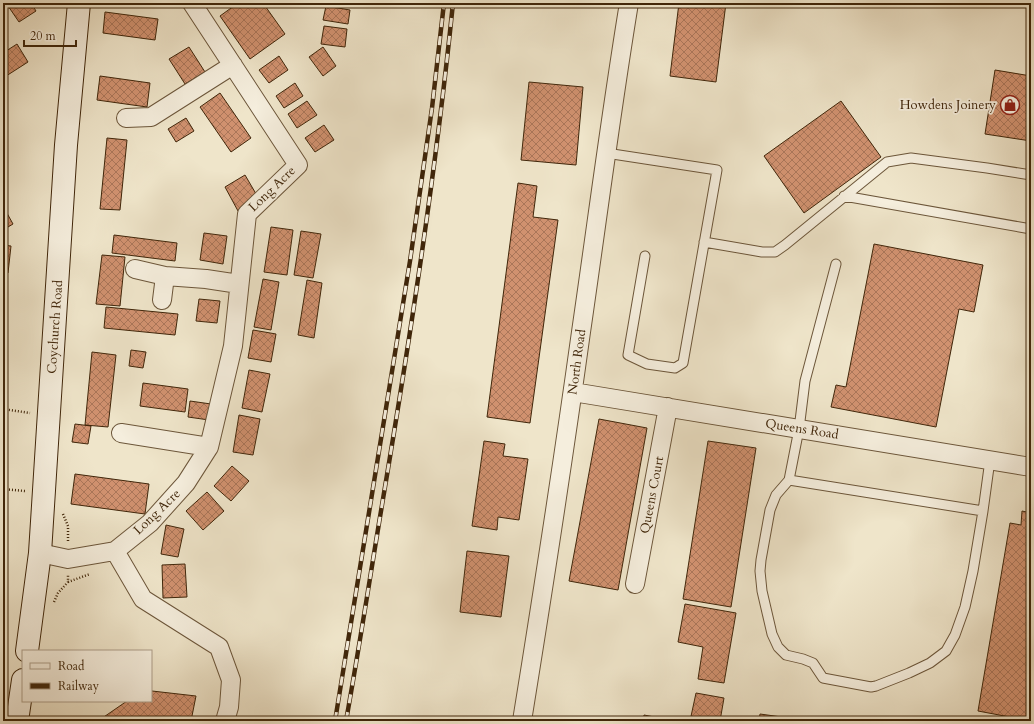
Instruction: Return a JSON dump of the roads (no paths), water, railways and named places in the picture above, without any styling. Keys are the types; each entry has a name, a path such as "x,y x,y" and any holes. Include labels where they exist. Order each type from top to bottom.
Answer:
{"main road":[{"name":"Coychurch Road","path":"27,650 40,553 66,145 79,3"},
{"path":"17,721 22,687"}],"street":[{"name":"North Road","path":"522,721 551,544 615,89 629,3"},
{"name":"Long Acre","path":"40,553 68,559 115,550 150,523 186,483 209,447 233,346 247,214 298,164 232,65 197,5"},
{"path":"126,118 151,117 232,65"},
{"path":"135,269 165,276 206,279 239,284"},
{"path":"162,300 165,276"},
{"name":"Queens Road","path":"573,392 1031,467"},
{"name":"Queens Court","path":"636,584 668,407"},
{"path":"121,433 209,447"},
{"path":"115,550 143,599 219,647 231,680 229,707 225,721"}],"lane":[{"path":"606,153 717,170 684,363 675,368 647,364 628,355 645,256"},
{"path":"704,242 762,252 774,252 785,245 887,162 911,158 1031,175"},
{"path":"844,196 1031,229"},
{"path":"836,264 805,380 799,429 789,480 776,495 770,510 761,560 760,571 762,591 772,634 778,647 786,655 803,659 813,664 823,678 871,687 884,684 916,670 946,651 955,636 965,607 973,571 990,460"},
{"path":"789,480 983,511"}],"railway":[{"path":"335,721 410,261 432,108 444,3"},
{"path":"346,721 412,317 439,129 453,3"}],"place":[{"name":"Howdens Joinery","path":"1010,105"}]}
